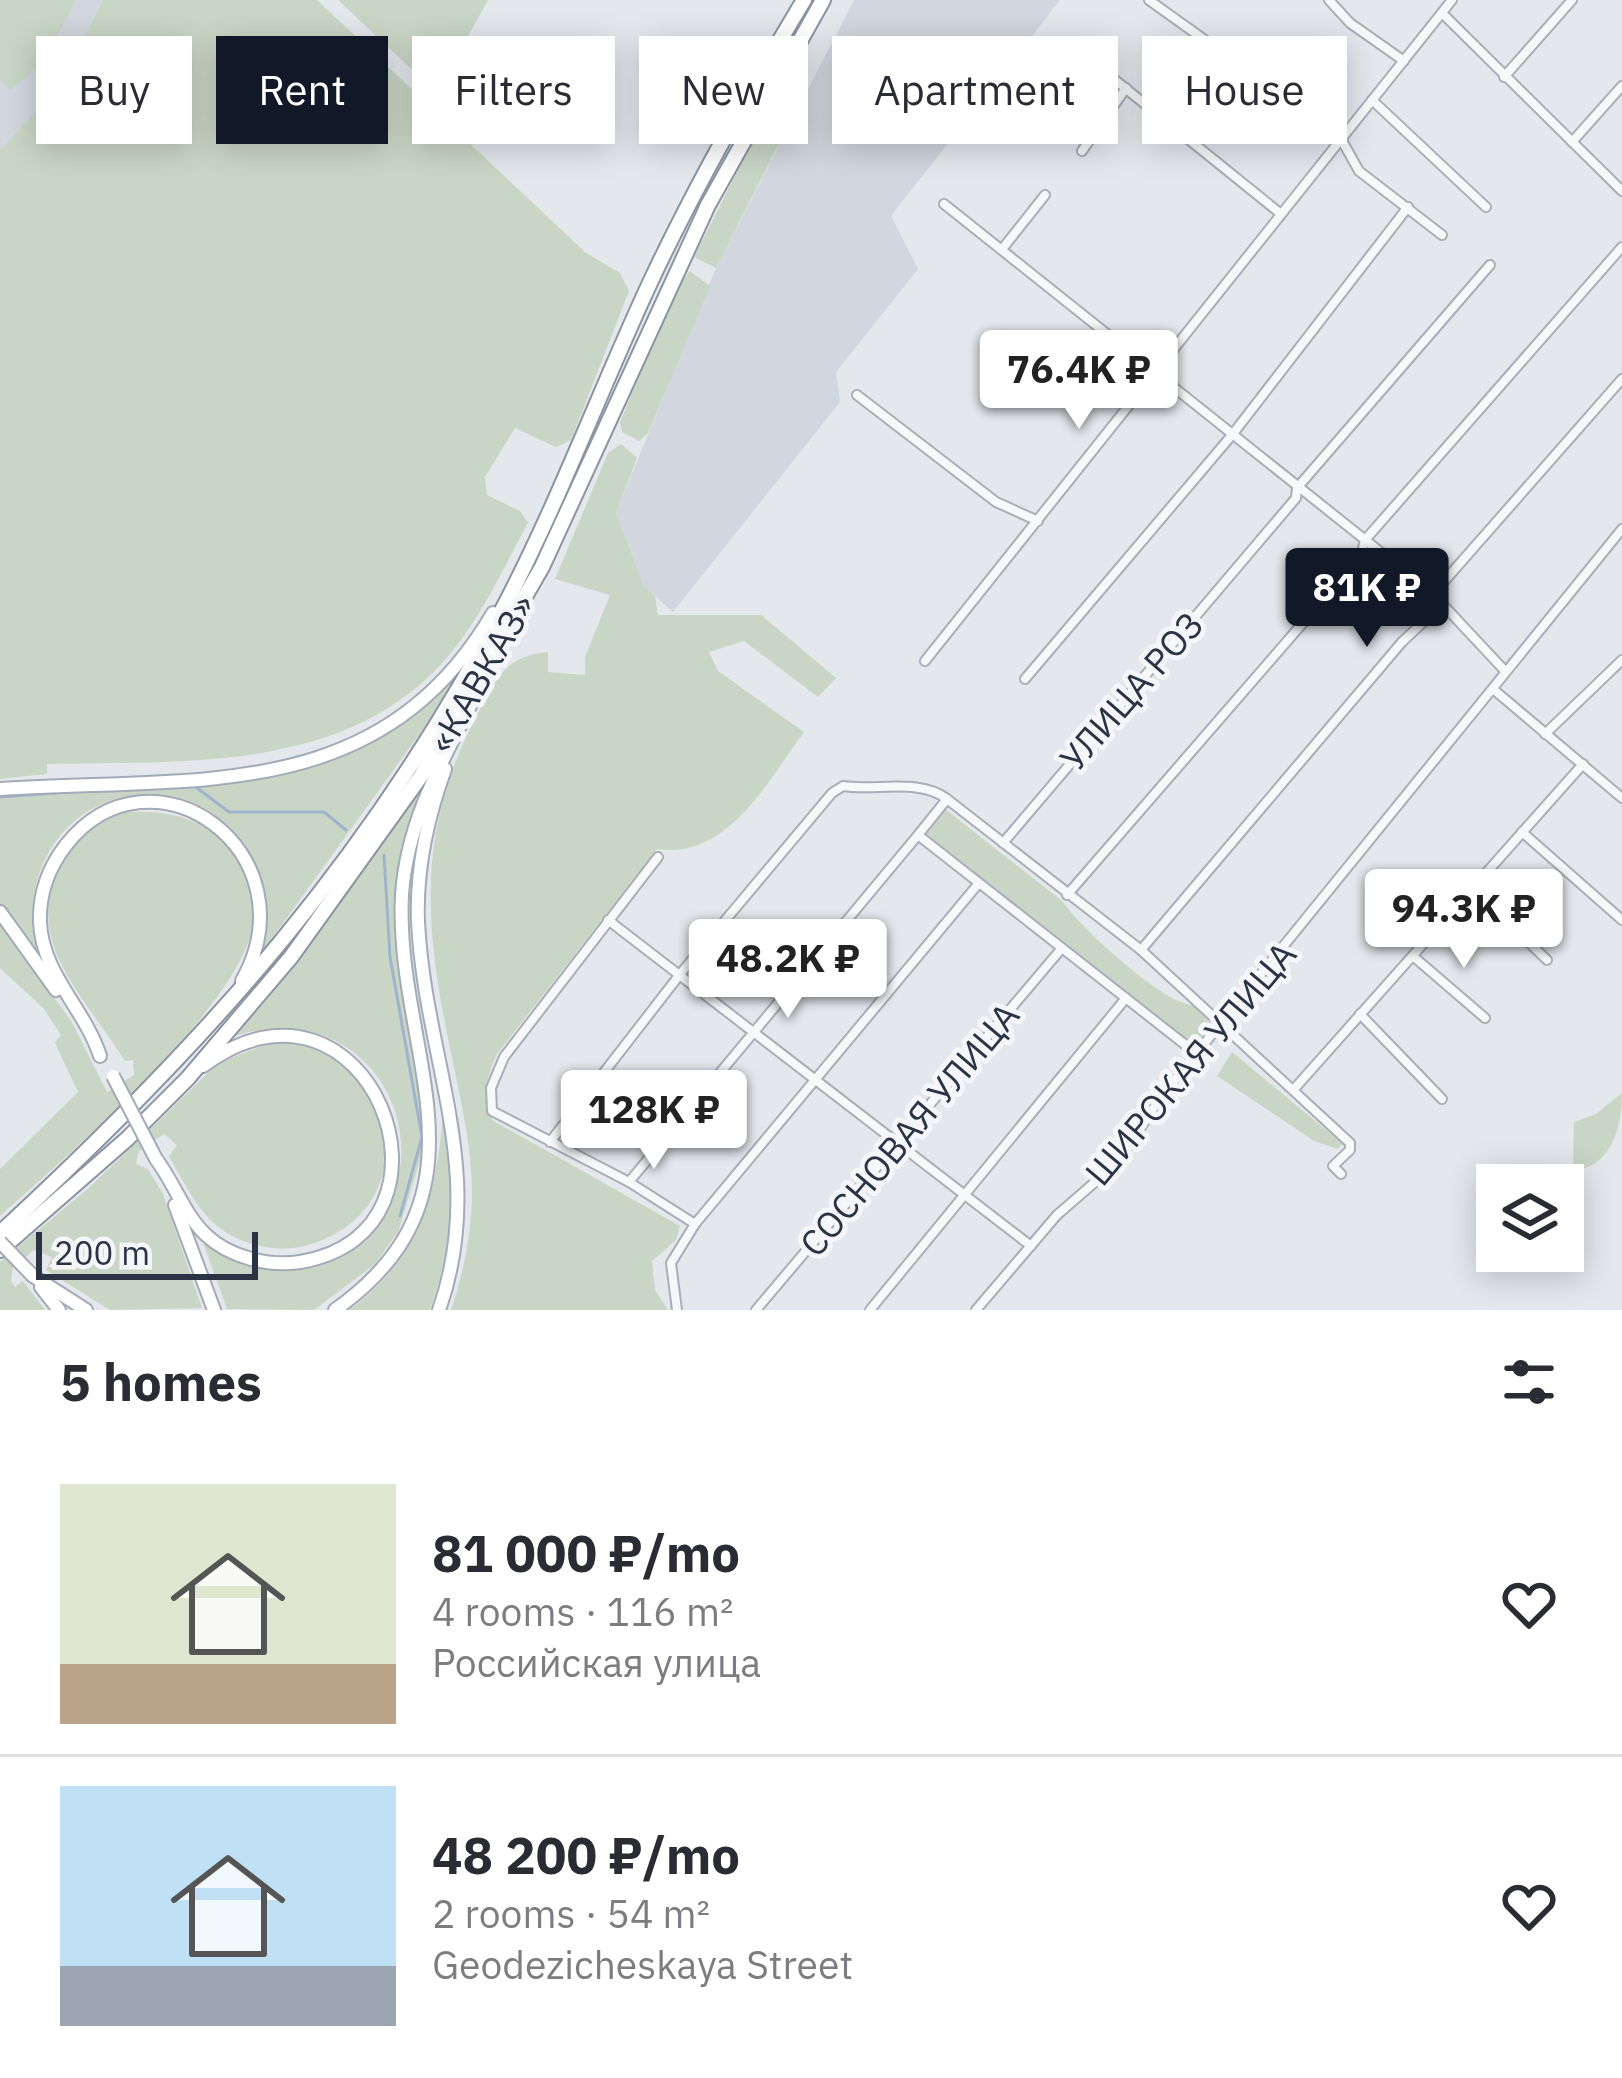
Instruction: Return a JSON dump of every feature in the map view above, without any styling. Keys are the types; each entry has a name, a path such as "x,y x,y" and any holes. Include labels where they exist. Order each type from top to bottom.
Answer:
{"highway":[{"name":"«КАВКАЗ»","path":"0,1242 252,982 367,831 466,675 526,561 688,208 804,0"},
{"name":"«КАВКАЗ»","path":"0,1242 127,1139 188,1078 369,853 496,654 581,487 708,205 823,0"},
{"path":"688,208 664,262 667,268 674,265 708,205"},
{"path":"591,419 651,300 654,308 630,375"}],"main road":[{"path":"0,789 229,777 331,756 391,724 441,682 480,635 526,561"},
{"path":"335,1310 377,1274 399,1245 428,1172 430,1103 403,931 405,865 422,800 496,654"},
{"path":"439,1310 454,1263 461,1195 421,949 421,880 444,770 496,654"},
{"path":"100,1056 48,959 40,924 45,879 70,839 99,814 140,804 174,806 206,817 230,839 258,880 262,914 254,958 194,1045"},
{"path":"0,912 113,1076 156,1160 214,1308"},
{"path":"156,1160 205,1234 233,1252 273,1264 315,1258 338,1248 356,1235 386,1196 393,1151 386,1110 366,1075 334,1050 288,1038 243,1044 188,1078"},
{"path":"0,1242 59,1310"},
{"path":"33,1276 86,1310"}],"street":[{"path":"1149,0 1200,36"},
{"path":"1329,0 1350,23 1404,61"},
{"path":"1347,128 1452,0"},
{"path":"1504,76 1572,0"},
{"path":"1442,13 1622,191"},
{"path":"1118,82 1282,214"},
{"path":"1572,142 1622,86"},
{"path":"1082,151 1126,88"},
{"path":"1372,100 1486,207"},
{"path":"925,661 1334,144"},
{"path":"1344,144 1359,171 1442,235"},
{"path":"1003,248 1045,195"},
{"path":"944,204 1433,595 1505,671"},
{"path":"1025,679 1232,436 1408,208"},
{"path":"1067,895 1360,556 1365,540 1622,247"},
{"name":"УЛИЦА РОЗ","path":"1003,843 1296,498 1297,488 1490,266"},
{"path":"1433,595 1622,379"},
{"path":"857,395 996,502 1038,521"},
{"name":"ШИРОКАЯ УЛИЦА","path":"976,1310 1030,1246 1117,1163 1161,1096 1622,529"},
{"path":"1141,950 1402,642 1436,610 1433,595"},
{"path":"1545,734 1622,660"},
{"path":"1493,689 1620,792"},
{"path":"1295,1088 1583,764"},
{"path":"550,1142 681,973 843,786 921,787 947,800 1003,843 1225,1022 1350,1143 1350,1150 1333,1166 1341,1174"},
{"path":"629,1182 947,800"},
{"path":"1522,832 1622,920"},
{"path":"918,835 1198,1054"},
{"path":"658,857 504,1058 491,1088 492,1112 629,1182 695,1224"},
{"path":"677,1310 671,1263 695,1224 979,883"},
{"path":"1473,888 1547,960"},
{"path":"608,920 1030,1246"},
{"name":"СОСНОВАЯ УЛИЦА","path":"756,1310 1062,948"},
{"path":"1414,958 1485,1018"},
{"path":"870,1310 1126,998"},
{"path":"1360,1015 1442,1099"}],"shaded area":[{"path":"0,0 103,0 85,36 36,36 36,112 0,150"},
{"path":"854,0 1060,0 1032,36 835,36"},
{"path":"832,43 832,144 947,144 891,216 918,269 836,372 840,402 673,612 644,586 616,513 716,268 780,144 808,144 808,89"}],"green space":[{"path":"0,0 76,0 57,36 36,36 36,68 11,90 0,81"},
{"path":"103,0 317,0 355,36 216,36 216,144 388,144 388,67 412,89 412,144 470,144 585,252 620,273 629,291 571,440 556,447 515,428 485,477 487,495 520,511 528,523 465,634 414,689 369,719 320,739 267,752 157,762 47,764 47,774 0,779 0,150 36,112 36,144 192,144 192,36 85,36"},
{"path":"338,0 488,0 468,36 412,36 412,70 388,47 388,36 376,36"},
{"path":"751,144 779,144 716,268 694,257"},
{"path":"690,271 710,286 648,433 639,441 622,432 620,423 673,290"},
{"path":"621,444 637,458 616,513 644,586 655,596 658,615 761,615 836,678 818,697 744,641 709,652 718,671 804,732 761,793 725,829 682,849 657,849 497,1054 488,1079 492,1120 680,1226 676,1240 652,1261 655,1290 668,1310 451,1310 466,1253 472,1193 468,1142 432,928 434,846 442,805 474,721 501,674 520,659 548,652 548,672 585,675 585,657 610,595 555,579 608,453"},
{"path":"460,669 426,725 258,958 264,899 250,853 221,819 182,800 140,795 98,806 63,833 38,877 39,958 0,907 0,792 268,777 316,766 372,741"},
{"path":"419,790 396,877 397,942 425,1144 398,1232 375,1264 314,1310 227,1309 200,1234 221,1251 247,1262 274,1268 301,1266 355,1243 388,1205 401,1161 396,1114 375,1073 339,1042 289,1029 228,1038 342,898"},
{"path":"945,809 1062,901 1143,979 1193,1005 1211,1024 1193,1048 925,833"},
{"path":"127,812 190,820 227,846 249,884 252,929 239,962 182,1041 104,1121 0,1216 0,1169 78,1092 55,1043 61,1035 44,1009 0,968 0,924 72,1022 107,1092 134,1075 133,1060 125,1061 61,964 49,928 52,884 72,847 87,832"},
{"path":"277,1040 333,1055 353,1067 368,1085 384,1132 385,1157 372,1199 358,1217 318,1242 293,1248 242,1241 216,1225 196,1202 169,1156 177,1145 164,1134 139,1151 136,1164 148,1169 163,1194 202,1308 110,1310 46,1270 52,1257 34,1250 13,1268 11,1281 15,1287 23,1281 45,1310 0,1310 0,1262 91,1186 218,1063"},
{"path":"1232,1052 1343,1144 1337,1149 1314,1141 1217,1076"},
{"path":"1622,1093 1612,1143 1597,1162 1584,1168 1584,1164 1573,1164 1574,1122 1596,1114"},
{"path":"443,1113 451,1163 451,1212 430,1310 349,1310 391,1270 419,1223 435,1170"}],"waterway":[{"path":"193,785 229,812 324,812 346,830"},
{"path":"0,797 82,791"},
{"path":"384,855 390,957 422,1137 400,1216"}]}
